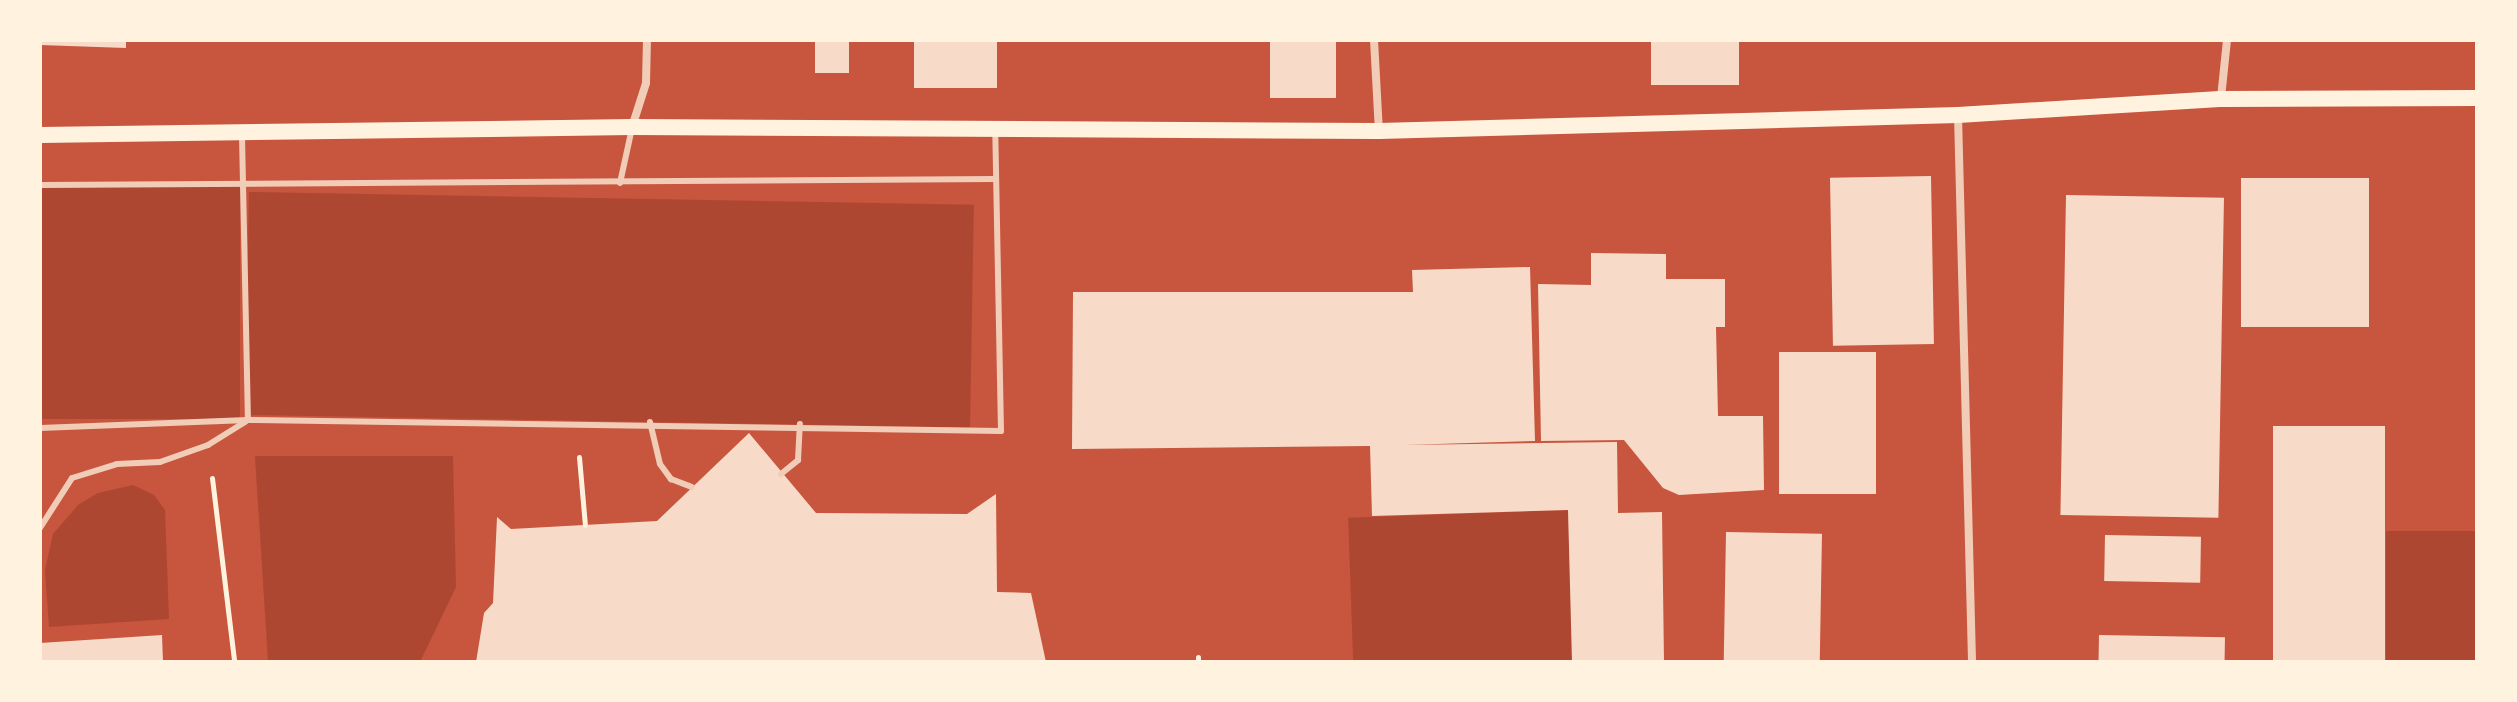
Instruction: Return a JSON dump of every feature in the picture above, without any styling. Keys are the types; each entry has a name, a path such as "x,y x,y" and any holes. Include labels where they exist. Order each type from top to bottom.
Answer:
{"main road":[{"path":"40,135 632,127 1379,131 1958,115 2220,99 2477,98"}],"street":[{"path":"632,127 646,83 647,40"},
{"path":"1374,40 1379,131"},
{"path":"2220,99 2227,40"},
{"path":"1958,115 1972,662"}],"lane":[{"path":"620,183 632,127"},
{"path":"40,428 248,420 800,424 1001,431 994,129"},
{"path":"242,134 248,420"},
{"path":"40,185 996,179"},
{"path":"40,528 72,478 117,464 160,462 208,445 248,420"},
{"path":"650,422 660,464 671,479 692,487"},
{"path":"781,474 798,460 800,424"}],"path":[{"path":"577,424 585,525"},
{"path":"208,445 234,661"}],"shaded area":[{"path":"40,183 240,183 240,419 40,419"},
{"path":"249,192 974,205 970,428 245,415"},
{"path":"255,456 453,456 456,587 420,662 268,662"},
{"path":"133,485 154,495 165,510 169,619 49,627 45,570 53,534 78,505 98,493"},
{"path":"1568,510 1573,662 1353,662 1348,518"},
{"path":"2386,531 2477,531 2477,660 2386,660"}],"building":[{"path":"40,40 126,40 126,48 40,45"},
{"path":"815,40 849,40 849,73 815,73"},
{"path":"914,40 997,40 997,88 914,88"},
{"path":"1270,40 1336,40 1336,98 1270,98"},
{"path":"1651,40 1739,40 1739,85 1651,85"},
{"path":"1931,176 1934,344 1833,346 1830,178"},
{"path":"2241,178 2369,178 2369,327 2241,327"},
{"path":"2066,195 2224,198 2218,518 2060,515"},
{"path":"1591,253 1666,254 1666,279 1725,279 1725,327 1716,327 1718,416 1763,416 1764,490 1679,495 1663,488 1624,440 1541,441 1538,284 1591,285"},
{"path":"1530,267 1535,441 1404,445 1617,442 1618,513 1662,512 1664,662 1572,662 1568,510 1372,516 1370,446 1072,449 1073,292 1413,292 1412,270"},
{"path":"1779,352 1876,352 1876,494 1779,494"},
{"path":"2273,426 2385,426 2385,662 2273,662"},
{"path":"749,433 816,513 967,514 996,494 997,592 1031,593 1046,662 476,662 484,613 493,603 497,517 511,529 657,521"},
{"path":"1726,532 1822,534 1820,662 1724,662"},
{"path":"2105,535 2201,537 2200,583 2104,581"},
{"path":"162,635 163,662 40,662 40,643"},
{"path":"2099,635 2225,637 2225,662 2099,662"}]}
